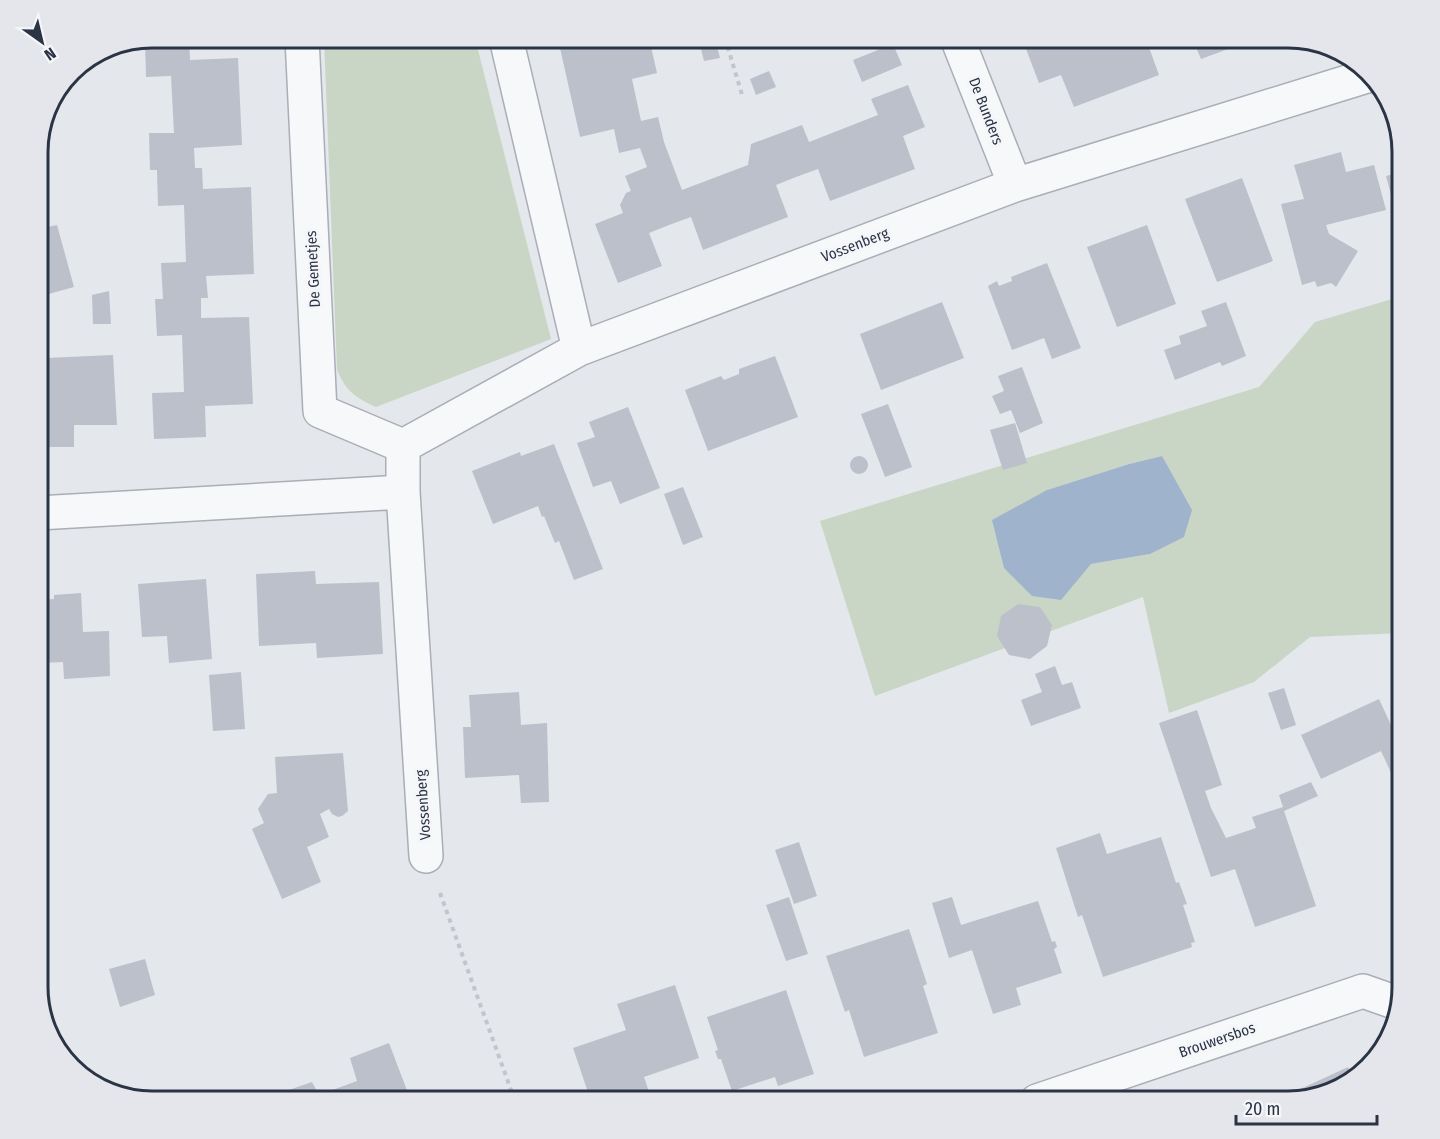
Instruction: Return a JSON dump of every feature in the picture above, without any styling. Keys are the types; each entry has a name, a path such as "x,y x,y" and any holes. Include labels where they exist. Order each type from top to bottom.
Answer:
{"street":[{"name":"De Gemetjes","path":"302,48 320,411 403,446"},
{"path":"508,48 579,349"},
{"name":"De Bunders","path":"961,48 1015,185"},
{"name":"Vossenberg","path":"426,856 403,492 403,446 579,349 1015,185 1360,78"},
{"path":"48,512 403,492"},
{"name":"Brouwersbos","path":"1067,1091 1363,991 1391,1001"}],"path":[{"path":"728,48 743,98"},
{"name":"Vossenberg","path":"426,856 511,1091"}],"green space":[{"path":"324,48 478,48 551,339 376,407 347,388 337,369"},
{"path":"1392,299 1392,633 1310,637 1254,682 1169,713 1143,597 875,696 820,521 1259,387 1315,322","holes":["1162,456 1150,554 1091,564 1047,490"]}],"water":[{"path":"1162,456 1192,510 1184,537 1150,554 1091,564 1061,600 1032,596 1004,568 992,520 1047,490"}],"building":[{"path":"189,48 190,60 238,58 242,145 194,148 195,168 202,168 203,189 251,187 254,274 206,276 208,298 201,298 201,318 249,317 253,404 205,406 206,437 154,439 152,393 184,392 182,335 157,336 155,299 163,299 161,263 186,262 184,205 158,206 157,170 150,170 149,133 174,133 171,76 146,77 145,49"},
{"path":"560,48 651,48 657,73 632,79 641,121 658,117 664,142 682,190 748,165 751,144 802,125 809,142 878,115 871,99 908,85 925,127 903,136 915,169 830,201 818,169 796,177 776,185 788,217 703,250 691,217 669,225 649,233 662,266 618,283 595,224 623,213 620,205 626,193 631,191 625,176 647,167 640,148 619,153 614,129 580,137"},
{"path":"701,48 718,48 720,58 704,61"},
{"path":"883,48 895,48 902,65 862,82 853,60"},
{"path":"1026,48 1149,48 1159,75 1074,107 1061,75 1039,83"},
{"path":"1196,48 1231,48 1201,59"},
{"path":"769,71 776,87 756,95 750,79"},
{"path":"1341,152 1346,172 1374,165 1386,210 1326,225 1329,234 1358,251 1336,287 1331,283 1317,287 1315,281 1302,285 1281,204 1304,199 1294,165"},
{"path":"1392,174 1392,198 1386,176"},
{"path":"1242,178 1273,261 1217,282 1185,199"},
{"path":"57,225 74,287 48,294 48,227"},
{"path":"1147,225 1176,304 1117,327 1087,247"},
{"path":"1047,263 1081,348 1052,359 1044,338 1012,350 988,286 997,281 999,286 1012,281 1011,277"},
{"path":"109,291 111,324 93,324 92,295"},
{"path":"942,302 964,358 881,390 860,334"},
{"path":"1226,302 1246,356 1222,366 1220,362 1175,380 1164,350 1181,344 1179,336 1207,326 1201,311"},
{"path":"113,355 117,425 74,425 74,447 48,447 48,358"},
{"path":"775,356 798,417 708,451 685,390 721,376 724,380 739,374 739,369"},
{"path":"1022,367 1043,423 1020,433 1011,410 1000,414 992,396 1004,391 998,376"},
{"path":"888,404 912,467 885,477 861,414"},
{"path":"628,407 660,488 620,504 611,481 593,487 577,443 595,437 589,422"},
{"path":"1015,423 1027,463 1003,470 990,430"},
{"path":"554,444 603,569 574,580 559,541 555,543 538,506 493,524 472,471 520,452 521,456"},
{"path":"859,456 865,459 868,465 865,471 859,474 853,471 850,465 853,459"},
{"path":"683,487 703,537 683,545 664,494"},
{"path":"315,571 316,584 379,582 383,654 317,658 316,643 259,646 256,574"},
{"path":"206,579 212,659 169,663 167,636 142,637 138,584"},
{"path":"81,593 83,632 109,631 110,676 64,679 63,662 48,663 48,599 54,599 54,595"},
{"path":"1018,604 1040,607 1052,625 1047,646 1030,659 1009,655 997,636 1001,616"},
{"path":"1055,666 1062,685 1072,682 1081,708 1031,726 1021,700 1042,692 1035,674"},
{"path":"241,672 245,729 213,731 209,675"},
{"path":"1284,688 1296,725 1281,730 1268,693"},
{"path":"519,692 521,725 547,723 549,802 521,803 519,775 465,778 463,727 471,727 469,695"},
{"path":"1379,699 1392,727 1392,775 1381,751 1321,779 1301,735"},
{"path":"1197,710 1222,785 1205,791 1226,838 1256,828 1252,817 1283,807 1279,795 1311,782 1318,796 1284,811 1316,906 1255,927 1235,869 1211,877 1159,723"},
{"path":"343,753 348,811 338,817 329,809 320,814 329,837 307,847 321,882 282,899 252,829 264,823 258,809 268,794 277,793 275,757"},
{"path":"1100,833 1107,854 1161,837 1176,883 1179,882 1187,904 1183,905 1195,942 1191,943 1192,947 1103,977 1082,915 1078,917 1056,848"},
{"path":"799,842 817,896 794,904 775,850"},
{"path":"789,897 808,954 786,961 766,905"},
{"path":"952,897 961,925 1038,901 1052,942 1055,941 1057,947 1054,949 1062,973 1016,988 1021,1005 993,1014 972,950 949,958 932,903"},
{"path":"909,929 927,984 923,986 938,1033 864,1057 849,1010 845,1012 826,956"},
{"path":"145,959 155,995 120,1007 109,969"},
{"path":"675,985 699,1058 644,1077 649,1091 588,1091 573,1048 626,1030 617,1004"},
{"path":"786,990 814,1074 778,1086 775,1077 732,1091 721,1059 718,1059 715,1051 718,1050 707,1017"},
{"path":"389,1043 407,1091 330,1091 357,1081 350,1058"},
{"path":"1348,1067 1349,1070 1334,1080 1298,1090"},
{"path":"312,1082 317,1091 286,1091"}]}
